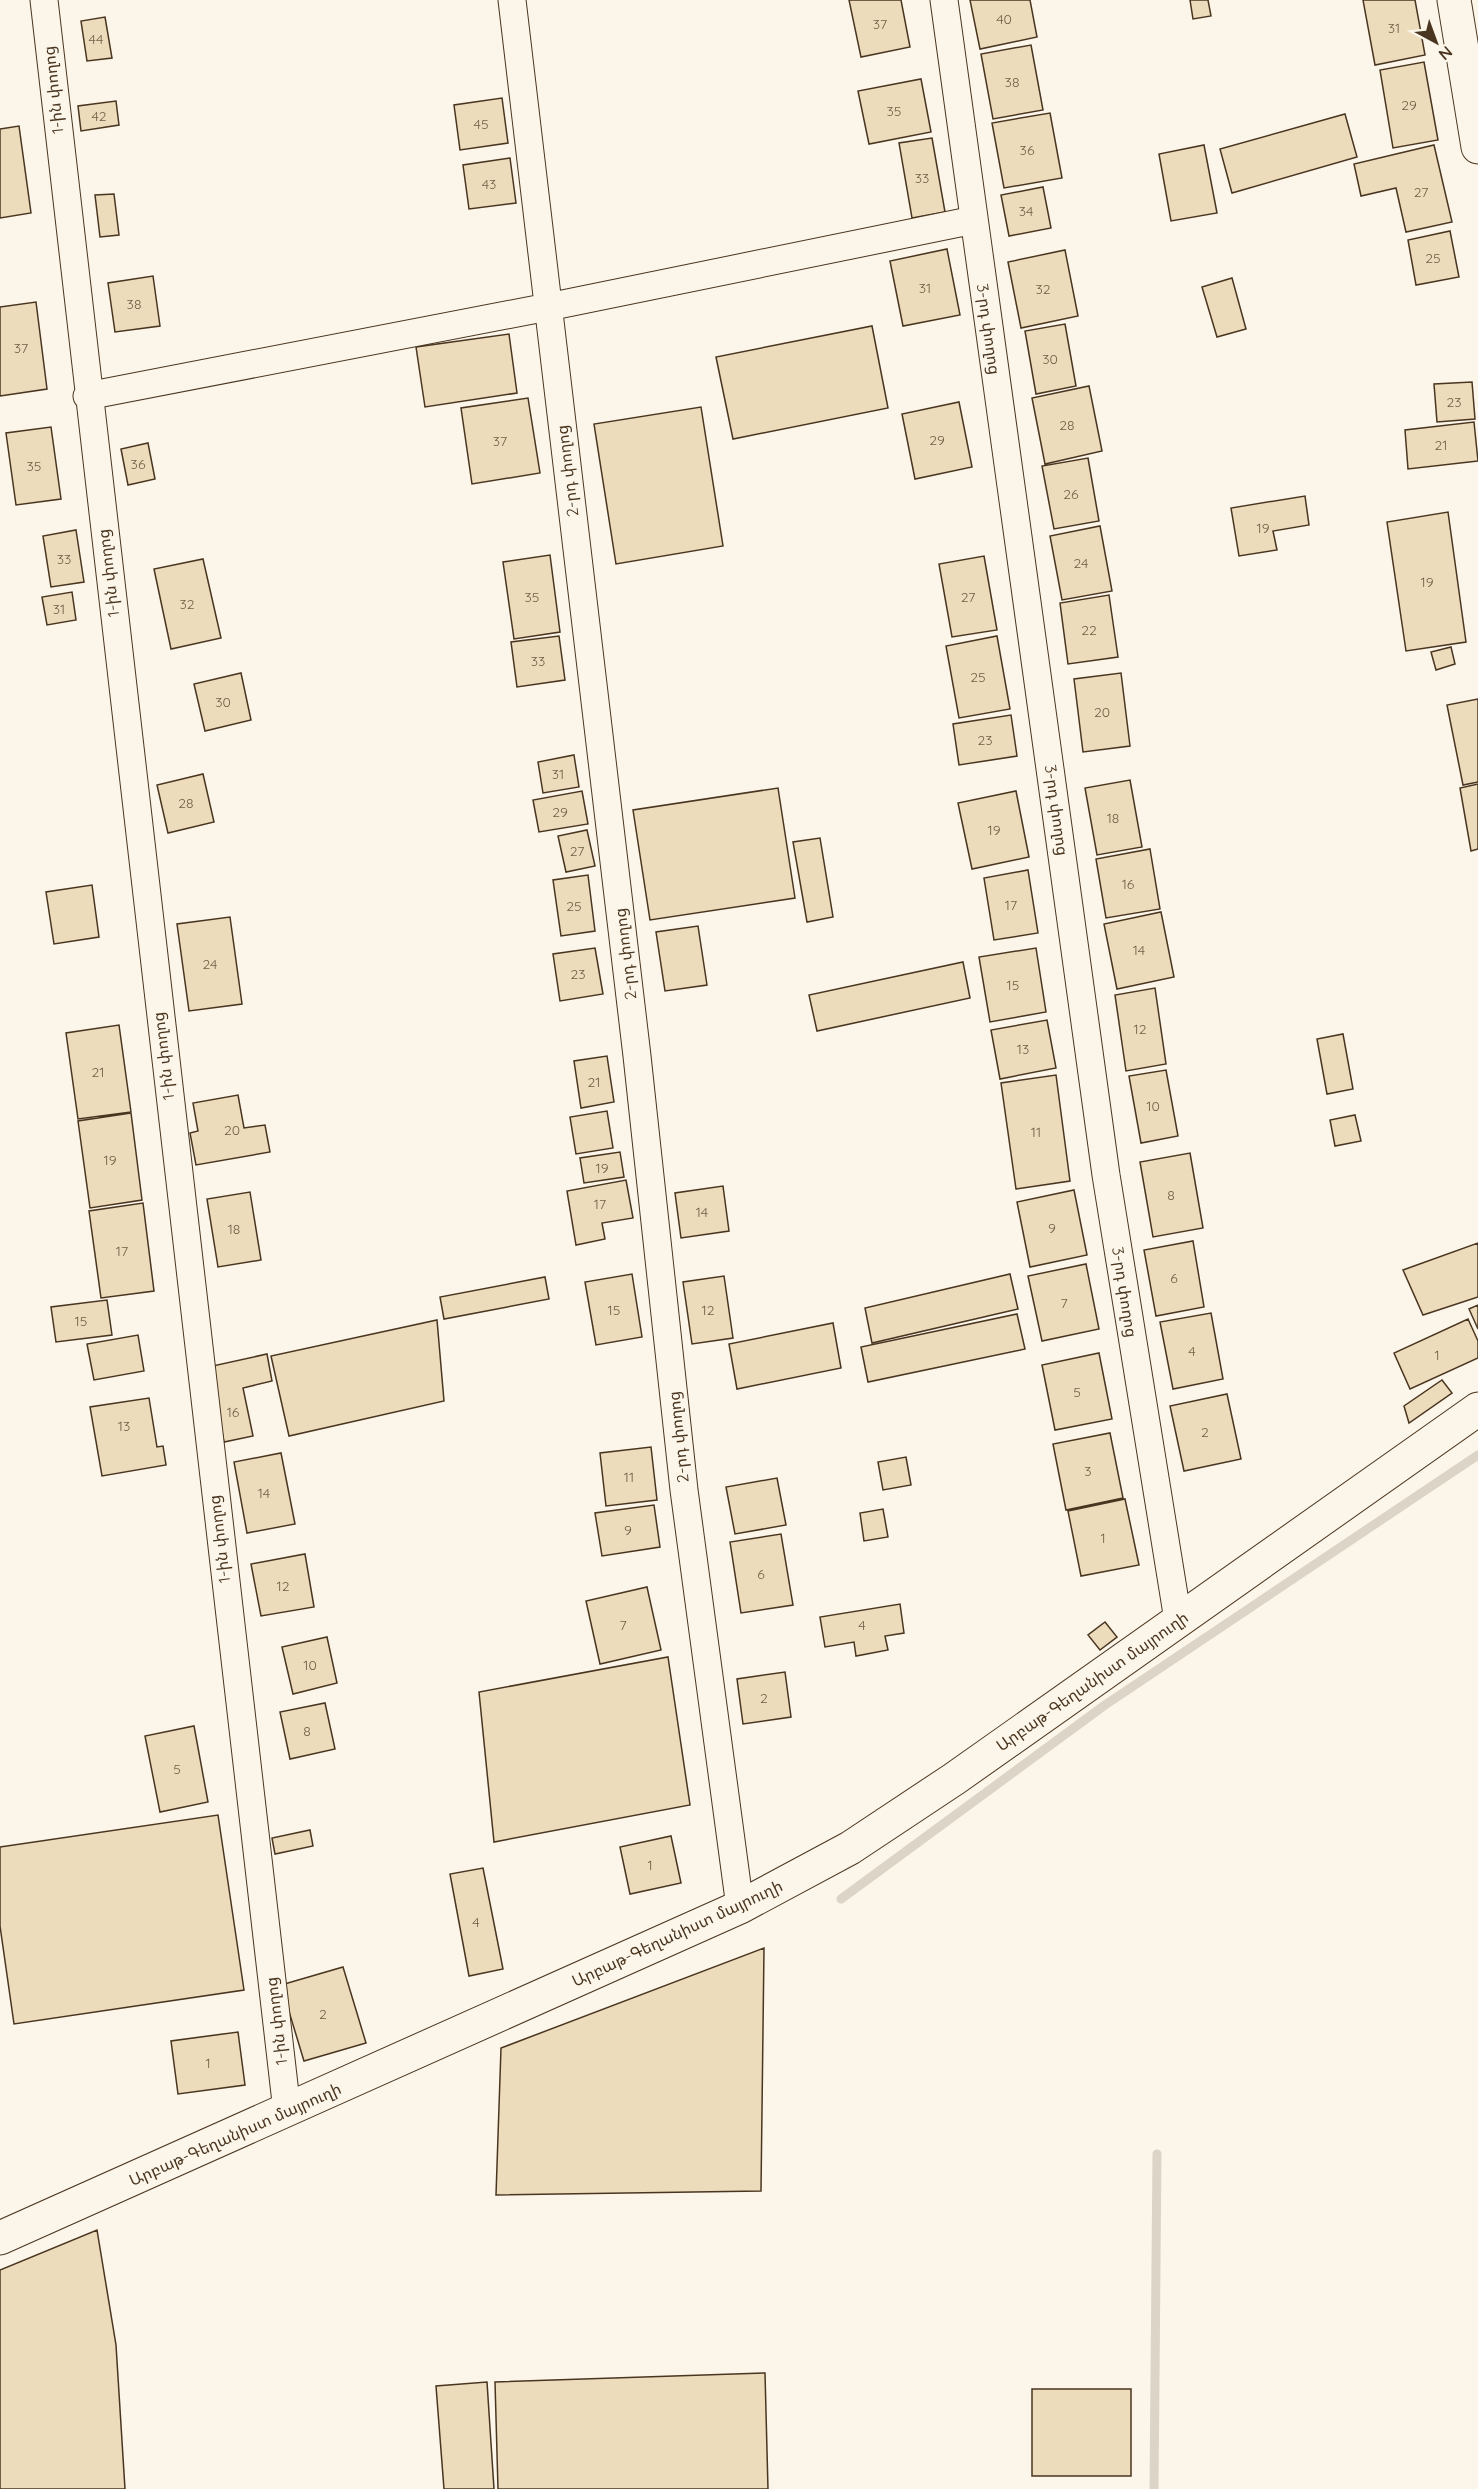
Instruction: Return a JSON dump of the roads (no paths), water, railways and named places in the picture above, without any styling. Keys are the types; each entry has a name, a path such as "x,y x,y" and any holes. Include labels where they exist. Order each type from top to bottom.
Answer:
{"main road":[{"path":"1454,0 1478,147"},
{"name":"Արբաթ-Գեղանիստ մայրուղի","path":"0,2238 740,1907 859,1842 954,1779 1478,1409"}],"street":[{"name":"1-ին փողոց","path":"44,0 87,396 287,2111"},
{"name":"2-րդ փողոց","path":"512,0 635,1044 684,1490 740,1907"},
{"name":"3-րդ փողոց","path":"944,0 1106,1175 1178,1620"},
{"path":"87,396 548,307 974,220"}],"waterway":[{"path":"841,1899 1105,1705 1478,1455"},
{"path":"1154,2489 1157,2154"}]}
